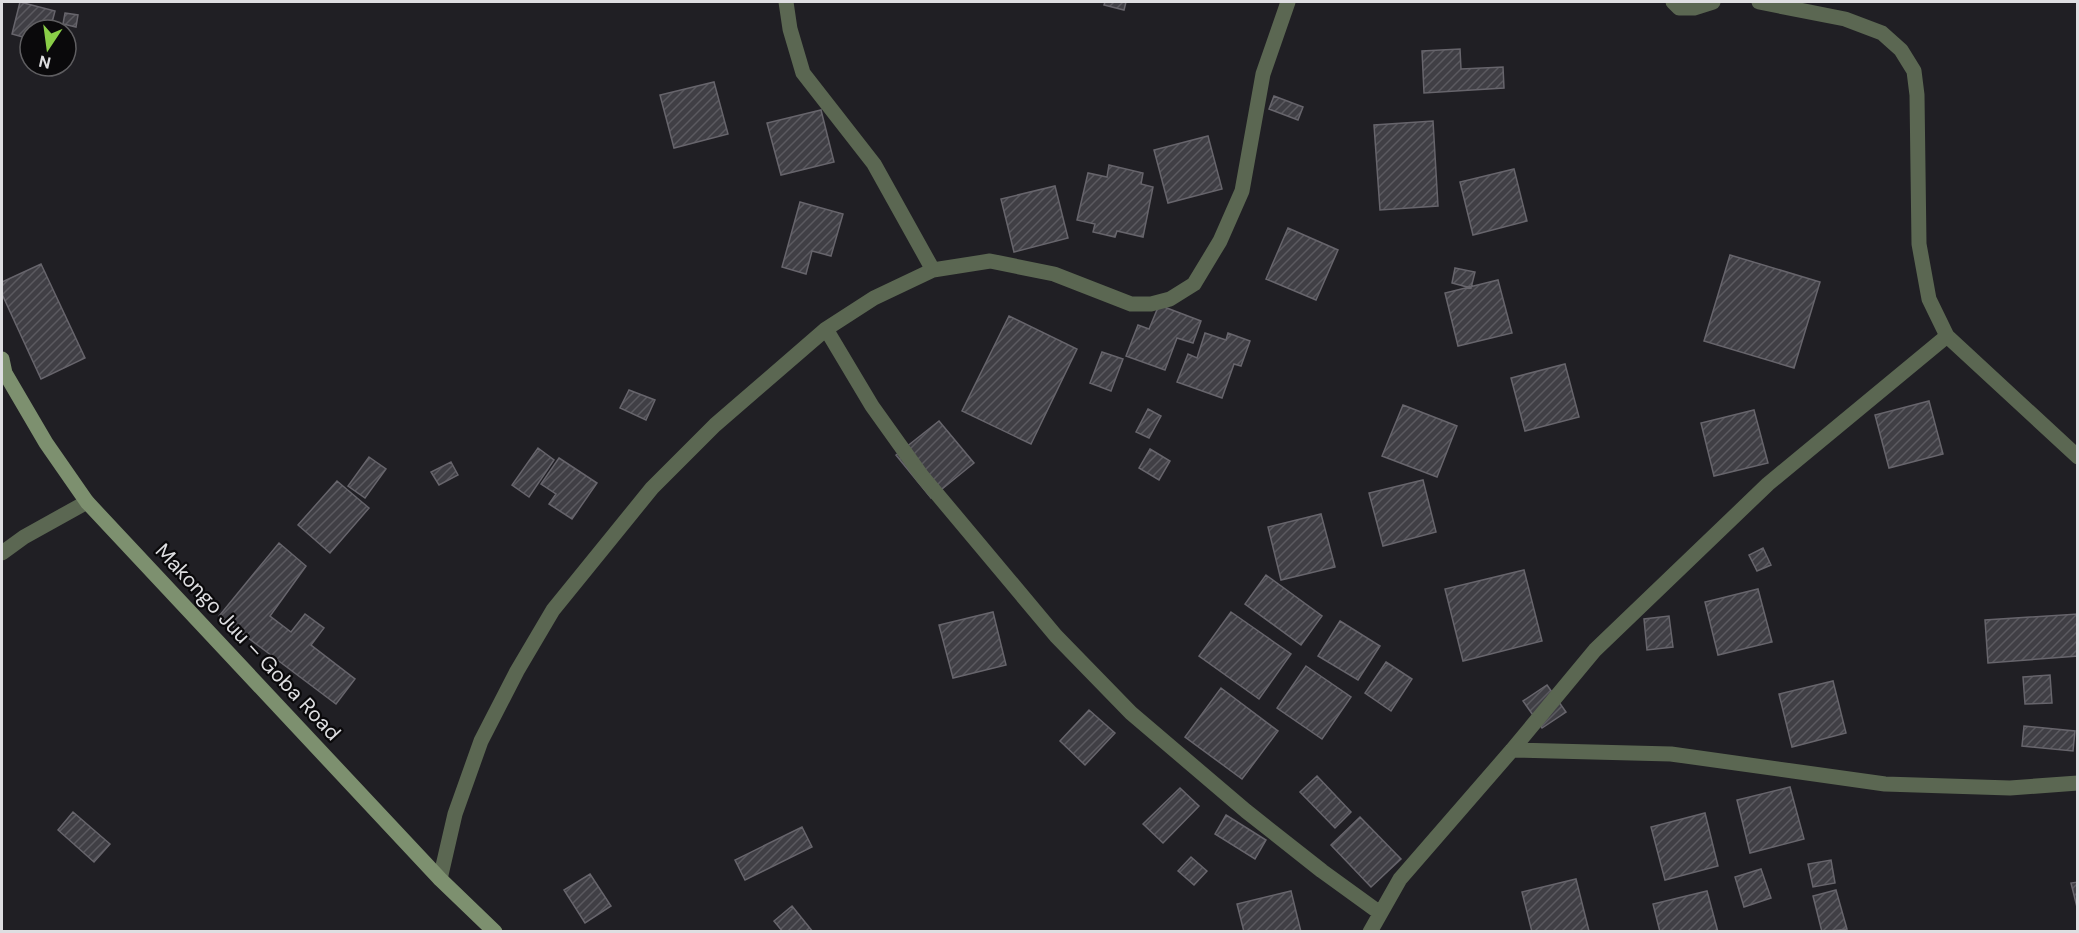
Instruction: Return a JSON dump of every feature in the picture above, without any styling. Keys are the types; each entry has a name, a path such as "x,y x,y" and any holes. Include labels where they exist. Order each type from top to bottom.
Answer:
{"street":[{"path":"786,2 790,29 802,73 874,164 933,270"},
{"path":"440,879 455,814 481,741 517,671 553,610 652,488 715,425 826,329 874,298 933,270 990,261 1054,274 1131,304 1151,304 1170,299 1194,284 1220,242 1242,191 1263,74 1288,2"},
{"path":"1674,2 1679,8 1694,8 1713,2"},
{"path":"1759,2 1845,19 1882,33 1901,50 1914,71 1917,95 1919,244 1929,299 1947,336 2078,458"},
{"path":"826,329 872,406 922,476 1056,636 1131,713 1246,811 1380,913"},
{"path":"1370,932 1400,879 1595,650 1697,549 1768,484 1947,336"},
{"name":"Makongo Juu – Goba Road","path":"2,359 5,372 46,443 87,502 440,879 495,932"},
{"path":"2,553 24,537 87,502"},
{"path":"1512,750 1671,754 1885,784 2010,788 2078,783"}],"building":[{"path":"20,2 55,11 53,18 18,18 18,36 12,34"},
{"path":"1105,2 1126,2 1124,10 1104,5"},
{"path":"65,13 78,15 78,18 64,18"},
{"path":"1460,49 1461,69 1503,67 1504,88 1424,93 1422,51"},
{"path":"714,82 728,134 674,148 660,95"},
{"path":"1274,96 1303,107 1298,120 1269,109"},
{"path":"821,110 834,162 781,175 767,123"},
{"path":"1433,121 1438,206 1380,210 1374,125"},
{"path":"1208,136 1222,189 1168,203 1154,150"},
{"path":"1109,165 1143,173 1141,184 1153,187 1143,237 1117,231 1115,237 1093,232 1095,224 1077,220 1088,173 1107,177"},
{"path":"1514,169 1527,221 1473,235 1460,182"},
{"path":"1055,186 1068,238 1014,252 1001,199"},
{"path":"800,202 843,214 831,256 812,251 806,274 782,267"},
{"path":"1288,228 1338,250 1316,300 1266,279"},
{"path":"1730,255 1820,282 1794,368 1704,341"},
{"path":"41,264 85,358 41,379 2,294 2,282"},
{"path":"1455,268 1475,272 1471,288 1452,283"},
{"path":"1498,280 1512,333 1458,346 1445,293"},
{"path":"1159,305 1201,321 1193,343 1177,338 1165,370 1126,356 1138,325 1149,329"},
{"path":"1009,316 1077,349 1031,444 962,411"},
{"path":"1205,333 1226,340 1228,333 1250,341 1241,366 1234,364 1222,398 1177,382 1188,354 1197,358"},
{"path":"1102,352 1123,359 1111,391 1090,383"},
{"path":"1565,364 1579,417 1525,431 1511,378"},
{"path":"629,390 655,400 646,420 620,408"},
{"path":"1929,401 1943,454 1889,468 1875,415"},
{"path":"1403,405 1457,426 1437,477 1382,456"},
{"path":"1148,409 1161,416 1149,438 1136,432"},
{"path":"1754,410 1768,463 1714,476 1701,423"},
{"path":"939,421 974,463 931,498 896,455"},
{"path":"538,448 554,460 529,497 512,485"},
{"path":"1150,449 1170,461 1159,480 1139,468"},
{"path":"369,457 386,469 365,498 348,486"},
{"path":"559,458 597,483 572,519 549,504 556,494 541,484"},
{"path":"451,462 458,475 439,485 431,472"},
{"path":"1423,480 1436,532 1383,546 1369,493"},
{"path":"337,481 369,508 330,553 298,525"},
{"path":"1321,514 1335,567 1281,580 1268,527"},
{"path":"279,543 306,566 270,616 291,632 305,614 324,628 311,645 355,679 336,704 219,616"},
{"path":"1763,548 1771,565 1757,571 1749,555"},
{"path":"1524,570 1542,641 1463,661 1445,589"},
{"path":"1266,575 1322,616 1301,645 1245,604"},
{"path":"1758,589 1772,642 1718,655 1705,602"},
{"path":"993,612 1006,665 953,678 939,625"},
{"path":"1231,612 1291,654 1259,699 1199,656"},
{"path":"2078,614 2078,656 1988,663 1985,620"},
{"path":"1669,616 1673,647 1647,650 1644,619"},
{"path":"1340,621 1380,646 1358,680 1318,656"},
{"path":"1386,662 1412,679 1391,711 1365,693"},
{"path":"1306,666 1351,697 1322,739 1277,708"},
{"path":"2050,675 2052,703 2025,704 2023,677"},
{"path":"1833,681 1846,733 1792,747 1779,694"},
{"path":"1547,685 1566,712 1542,728 1523,701"},
{"path":"1221,688 1278,731 1242,779 1185,737"},
{"path":"1089,710 1115,733 1085,765 1060,741"},
{"path":"2024,726 2075,731 2073,751 2022,746"},
{"path":"1317,776 1351,812 1335,828 1300,792"},
{"path":"1790,787 1804,839 1750,853 1737,800"},
{"path":"1180,788 1199,806 1163,843 1143,824"},
{"path":"73,812 110,844 94,862 58,830"},
{"path":"1705,813 1718,866 1665,880 1651,827"},
{"path":"1226,815 1266,840 1255,859 1215,834"},
{"path":"1360,817 1401,859 1371,887 1331,845"},
{"path":"802,827 812,847 745,880 735,860"},
{"path":"1191,857 1207,871 1194,885 1178,871"},
{"path":"1831,860 1835,883 1813,887 1808,864"},
{"path":"1761,869 1771,898 1744,907 1735,877"},
{"path":"590,874 611,906 585,923 564,890"},
{"path":"1576,879 1589,931 1532,932 1522,892"},
{"path":"2078,882 2078,911 2071,883"},
{"path":"1836,890 1847,929 1822,932 1813,896"},
{"path":"1291,891 1301,932 1244,932 1237,904"},
{"path":"1707,891 1718,932 1660,932 1653,904"},
{"path":"792,906 813,932 783,932 774,921"}]}
